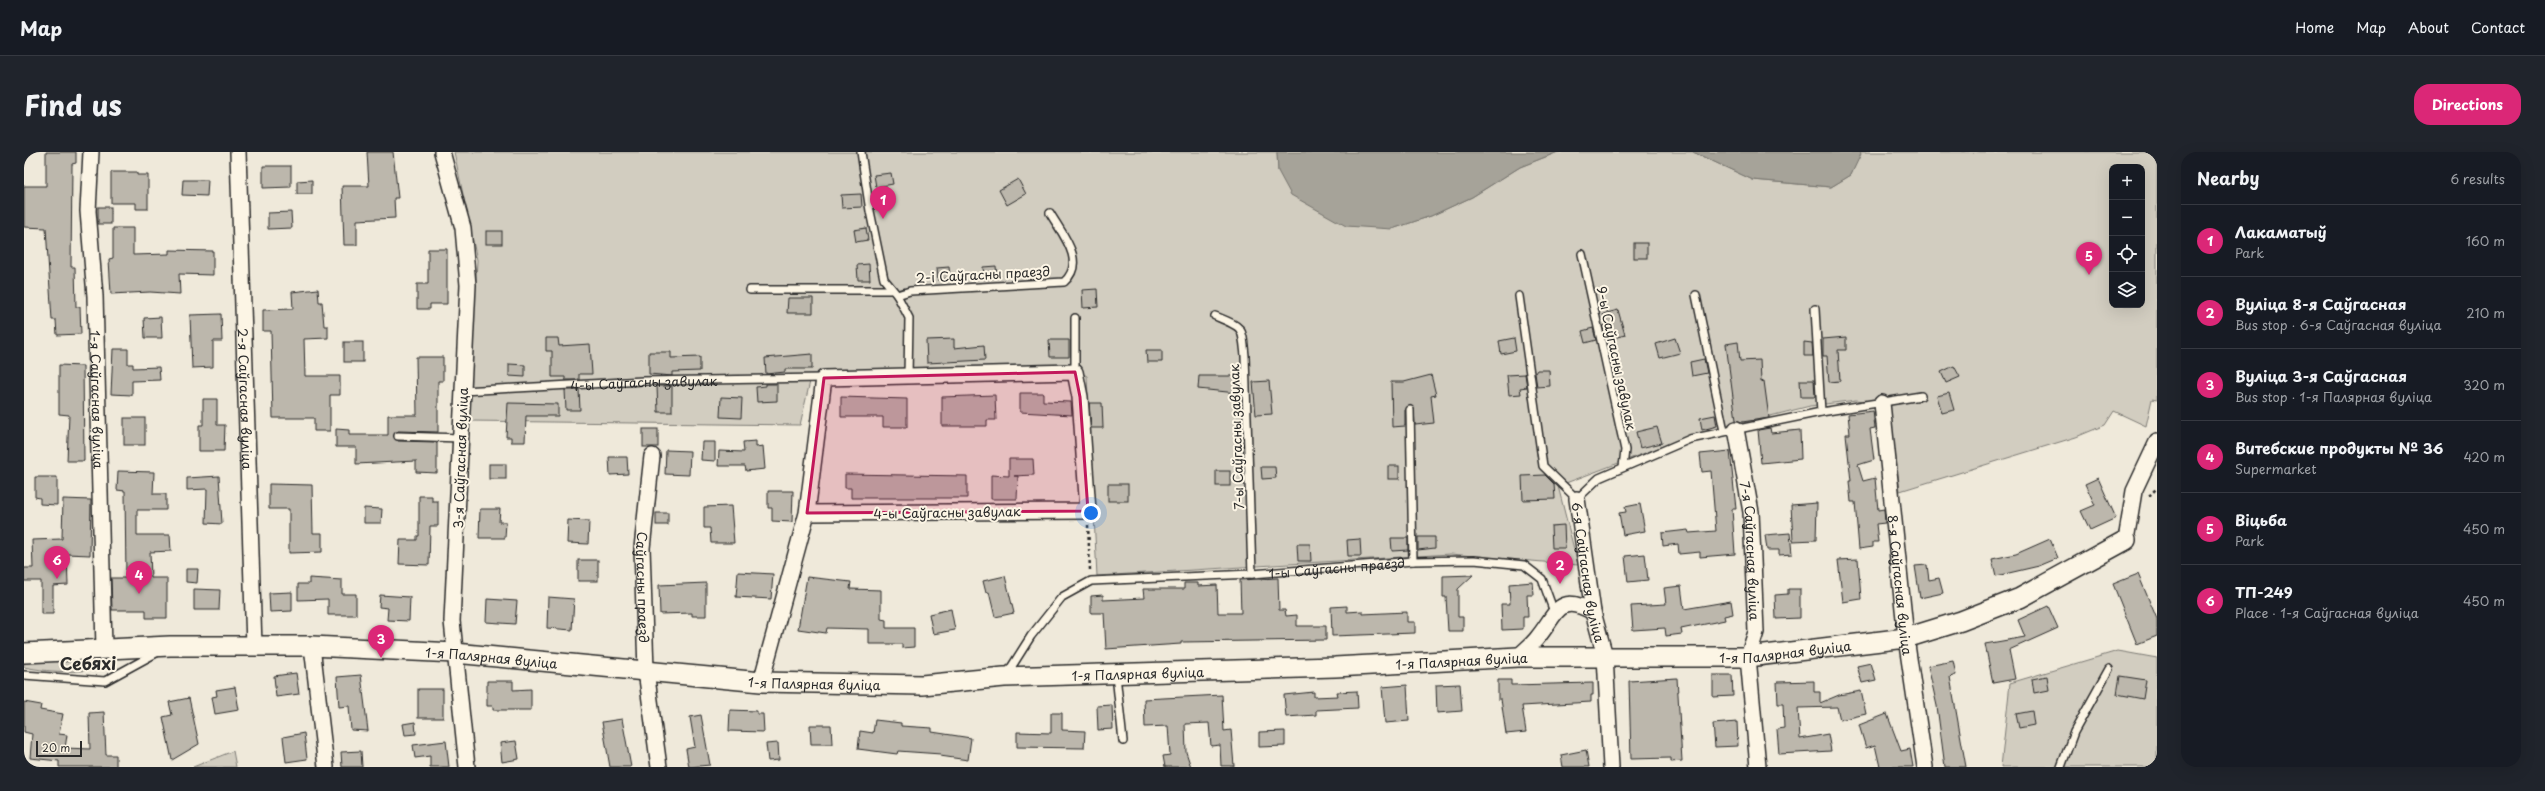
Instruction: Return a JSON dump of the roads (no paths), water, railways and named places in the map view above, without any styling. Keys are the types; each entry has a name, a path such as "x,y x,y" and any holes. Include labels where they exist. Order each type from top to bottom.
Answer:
{"street":[{"name":"1-я Саўгасная вуліца","path":"91,152 88,211 95,296 104,648"},
{"name":"2-я Саўгасная вуліца","path":"238,152 254,646"},
{"name":"3-я Саўгасная вуліца","path":"442,152 463,228 467,260 468,285 452,621 467,767"},
{"name":"4-ы Саўгасны завулак","path":"807,513 1088,511 1080,397 1075,372 824,378"},
{"path":"761,682 807,513 824,378"},
{"name":"8-я Саўгасная вуліца","path":"1882,403 1906,638 1925,767"},
{"name":"7-я Саўгасная вуліца","path":"1730,430 1751,512 1756,632 1748,657 1758,767"},
{"name":"1-я Палярная вуліца","path":"24,652 170,646 312,646 455,652 761,682 922,685 1004,677 1335,667 1518,657 1748,657 1906,638 1961,621 2020,598 2126,540 2134,491 2157,442"},
{"name":"Саўгасны праезд","path":"652,456 642,548 646,671 659,767"},
{"name":"6-я Саўгасная вуліца","path":"1577,499 1593,612 1605,656 1612,767"},
{"path":"1518,657 1538,637 1554,612 1565,604 1579,604 1593,612"},
{"path":"312,646 326,767"}],"lane":[{"path":"862,152 877,249 884,279 909,318 910,349 908,376"},
{"name":"2-і Саўгасны праезд","path":"750,290 893,292 1064,282 1072,275 1075,266 1071,250 1050,213"},
{"name":"9-ы Саўгасны завулак","path":"1582,254 1625,450 1623,468"},
{"name":"7-я Саўгасная вуліца","path":"1696,295 1730,430"},
{"name":"6-я Саўгасная вуліца","path":"1519,296 1543,466 1577,499"},
{"path":"1815,309 1821,412"},
{"name":"7-ы Саўгасны завулак","path":"1215,316 1238,325 1242,331 1246,356 1252,574"},
{"path":"1075,318 1075,372"},
{"name":"4-ы Саўгасны завулак","path":"462,391 643,381 824,378"},
{"path":"1577,499 1599,478 1690,439 1821,412 1921,396"},
{"path":"1410,410 1412,561"},
{"path":"398,436 461,438"},
{"name":"1-ы Саўгасны праезд","path":"1004,677 1031,636 1062,597 1090,581 1252,574 1412,561 1474,560 1524,565 1542,579 1554,612"},
{"path":"24,675 105,681 170,646"},
{"path":"2061,767 2074,732 2109,669"},
{"path":"1116,673 1123,741"}],"place":[{"name":"Лакаматыў","path":"883,219"},
{"name":"Віцьба","path":"2089,275"},
{"name":"ТП-249","path":"57,579"},
{"name":"Вуліца 8-я Саўгасная","path":"1560,584"},
{"name":"Витебские продукты № 36","path":"139,594"},
{"name":"Вуліца 3-я Саўгасная","path":"381,658"}],"district":[{"name":"Себяхі","path":"88,663"}]}
